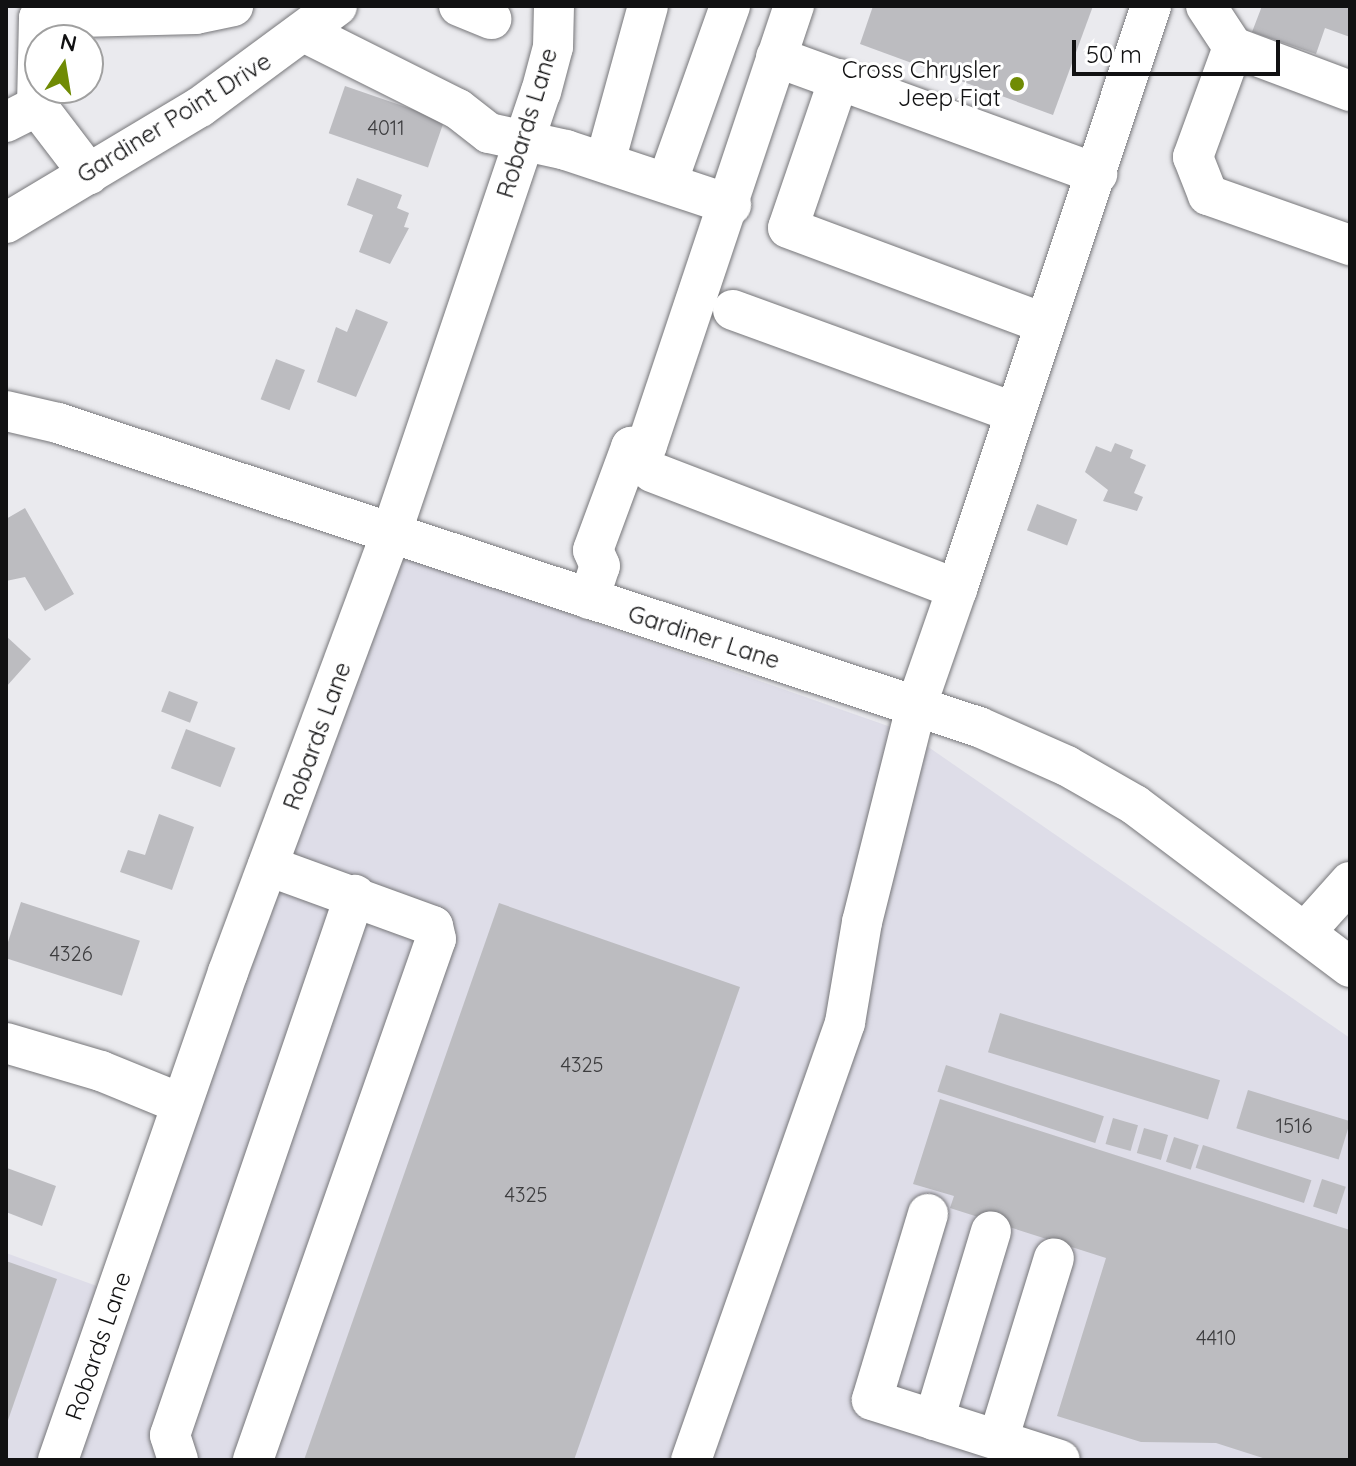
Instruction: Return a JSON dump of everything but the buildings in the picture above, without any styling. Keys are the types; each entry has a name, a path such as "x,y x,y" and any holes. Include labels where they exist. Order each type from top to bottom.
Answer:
{"street":[{"path":"89,174 22,114 23,17 196,14 233,6"},
{"name":"Gardiner Point Drive","path":"6,223 200,107 306,33 337,6"},
{"name":"Robards Lane","path":"58,1460 182,1104 391,534 553,47 554,6"},
{"path":"605,162 648,6"},
{"path":"667,183 730,6"},
{"path":"649,458 794,6"},
{"path":"691,1460 845,1023 862,922 916,707 1151,6"},
{"path":"1206,6 1233,47 1350,91"},
{"path":"306,33 458,109 489,133 524,139 605,162 731,205"},
{"path":"1233,47 1193,157 1208,195 1350,245"},
{"path":"776,57 1097,174"},
{"path":"839,79 788,228 1044,323"},
{"path":"733,310 1013,412"},
{"name":"Gardiner Lane","path":"6,411 58,423 391,534 594,583 1067,766 1180,837 1350,967"},
{"path":"594,583 616,560 631,447 649,458 957,589"},
{"path":"253,1460 436,939 433,926 355,895 268,866"},
{"path":"1306,931 1350,882"},
{"path":"178,1460 170,1435 355,895"},
{"path":"6,1043 101,1071 182,1104"},
{"path":"928,1214 872,1400 1060,1460"},
{"path":"934,1420 991,1231"},
{"path":"998,1440 1054,1258"}],"shaded area":[{"path":"393,552 908,733 1350,1038 1350,1460 6,1460 6,1253 105,1289"}],"place":[{"name":"Cross Chrysler Jeep Fiat","path":"1017,84"}]}
